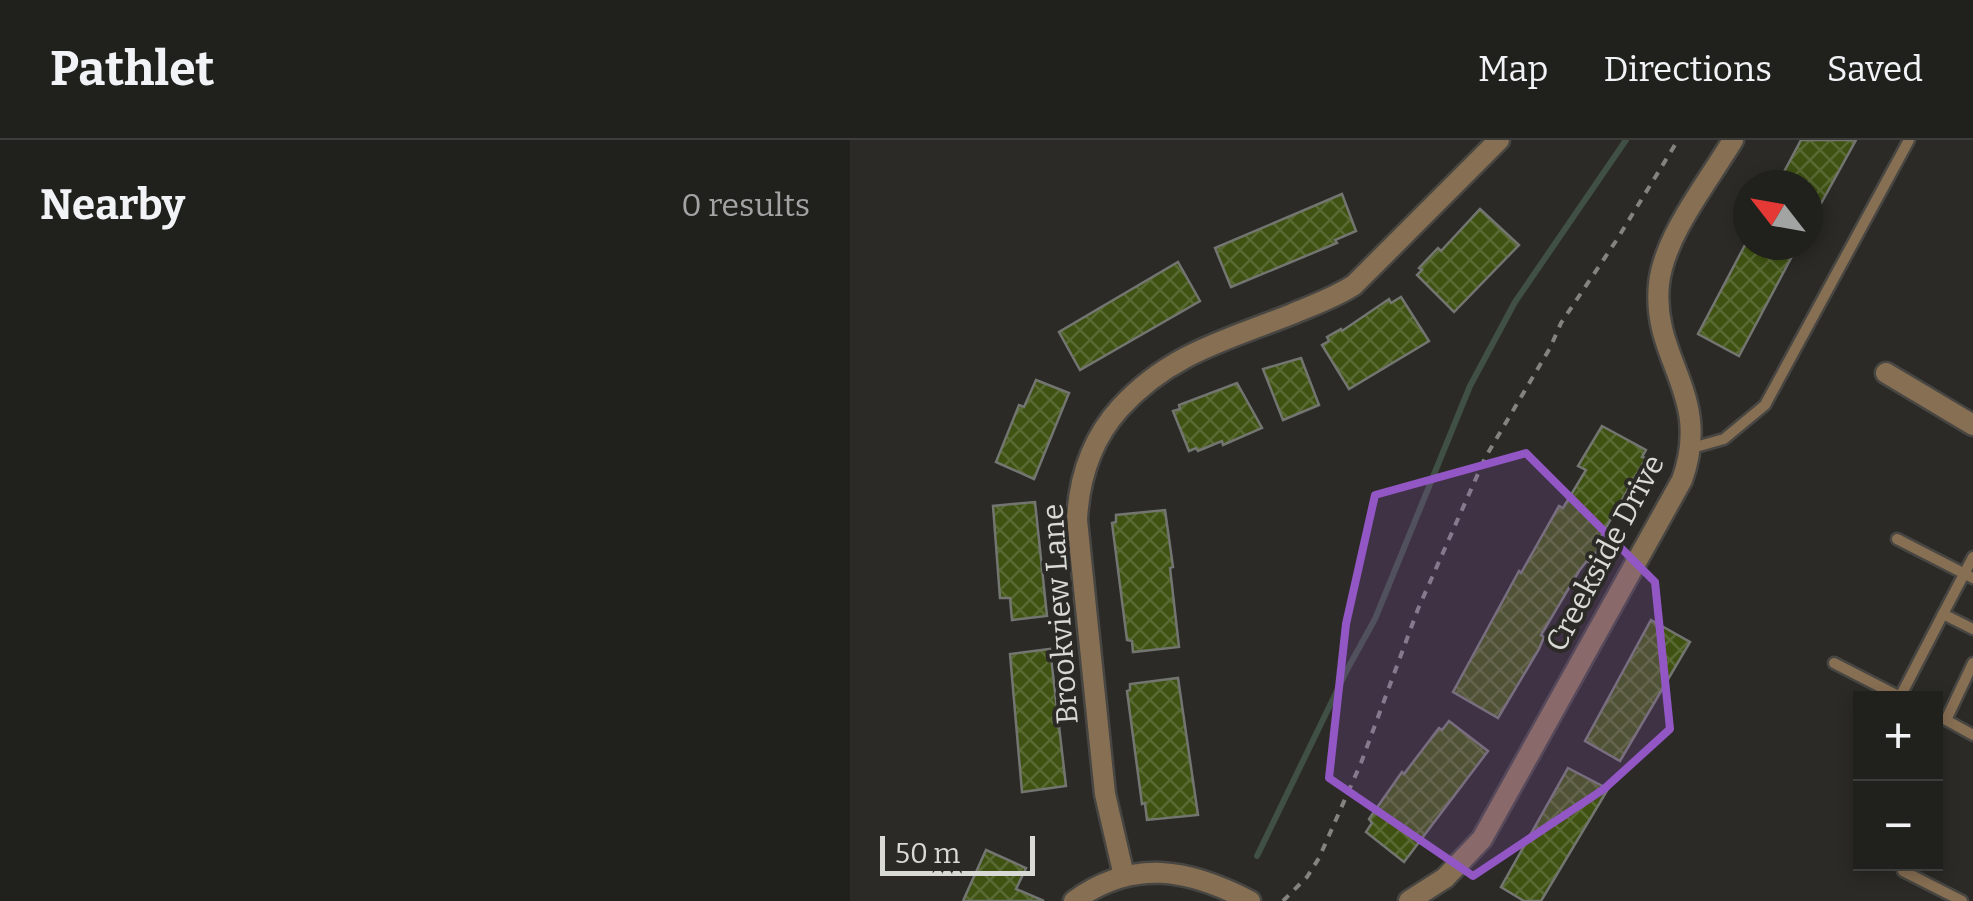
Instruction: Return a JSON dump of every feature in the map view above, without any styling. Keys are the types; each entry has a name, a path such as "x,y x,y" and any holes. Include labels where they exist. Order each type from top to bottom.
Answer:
{"street":[{"name":"Brookview Lane","path":"1124,876 1104,794 1077,520 1079,490 1098,439 1136,390 1173,362 1330,299 1354,284 1499,140"},
{"name":"Creekside Drive","path":"1409,901 1445,878 1482,838 1673,500 1692,448 1687,398 1662,330 1659,282 1666,252 1733,140"},
{"path":"1886,373 1973,425"},
{"path":"1074,901 1124,876 1153,872 1192,876 1250,901"}],"lane":[{"path":"1692,448 1724,439 1765,405 1909,140"},
{"path":"1896,539 1969,575"},
{"path":"1834,663 1900,697 1943,614 1969,575 1973,557"},
{"path":"1943,614 1973,629"},
{"path":"1973,664 1946,720 1973,735"},
{"path":"1902,872 1962,901"}],"path":[{"path":"1283,901 1306,877 1326,842 1361,763 1418,609 1485,458 1561,323 1678,140"}],"highlighted area":[{"path":"1526,453 1655,582 1670,729 1604,789 1473,876 1329,778 1346,624 1375,495"}],"building":[{"path":"1801,140 1856,140 1823,200 1823,170 1785,170"},
{"path":"1342,194 1356,231 1335,240 1337,243 1231,287 1215,248"},
{"path":"1480,209 1519,245 1454,312 1417,275 1438,248 1441,251"},
{"path":"1737,260 1790,260 1739,356 1698,334"},
{"path":"1178,262 1200,301 1080,370 1059,332"},
{"path":"1401,297 1429,341 1349,389 1322,345 1329,341 1327,337 1389,299 1391,303"},
{"path":"1301,358 1319,405 1283,420 1263,369"},
{"path":"1036,380 1069,393 1034,479 996,462 1019,405 1024,407"},
{"path":"1237,383 1262,428 1223,445 1222,441 1189,451 1173,411 1180,409 1179,405"},
{"path":"1602,426 1646,450 1642,457 1646,458 1590,563 1587,561 1579,571 1541,635 1544,637 1539,649 1498,718 1453,692 1519,571 1586,470 1578,466"},
{"path":"1035,502 1047,616 1012,620 1010,598 1000,598 993,506"},
{"path":"1165,510 1179,647 1133,652 1132,641 1127,640 1112,523 1116,522 1116,515"},
{"path":"1651,620 1690,642 1620,761 1585,741"},
{"path":"1050,649 1066,786 1022,792 1010,654"},
{"path":"1178,678 1198,815 1147,820 1127,691 1130,684"},
{"path":"1449,721 1488,751 1404,862 1366,832 1372,823 1369,819 1402,772"},
{"path":"1568,768 1608,789 1541,901 1524,901 1501,887"},
{"path":"986,850 1026,868 1016,889 1044,901 963,901"}],"waterway":[{"path":"1257,856 1375,619 1470,386 1515,302 1626,140"}]}
